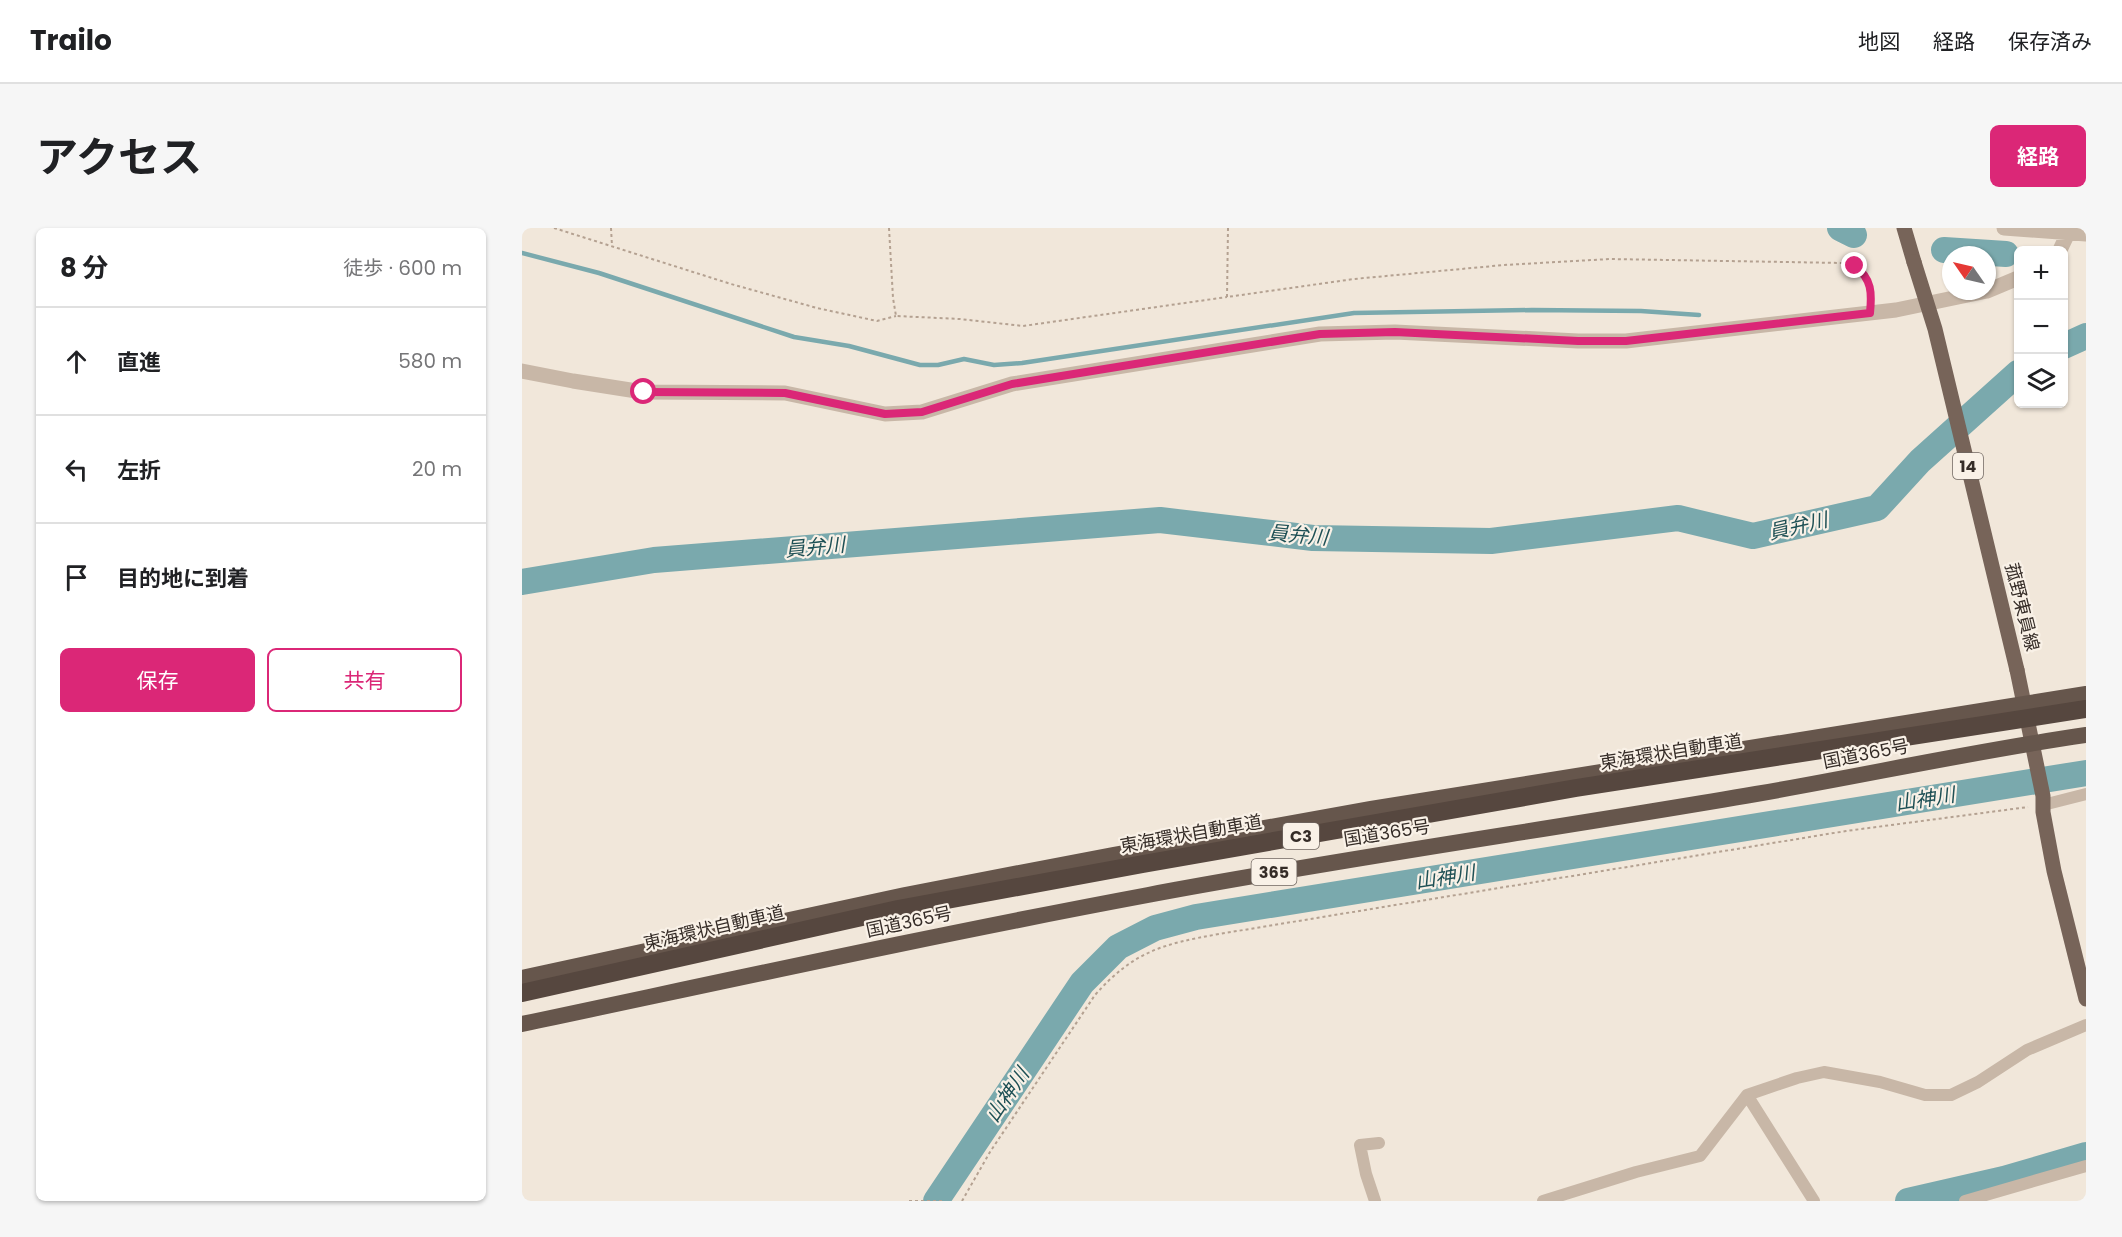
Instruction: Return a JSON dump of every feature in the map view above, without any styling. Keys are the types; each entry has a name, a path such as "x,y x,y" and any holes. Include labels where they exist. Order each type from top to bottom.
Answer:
{"highway":[{"name":"国道365号","path":"522,978 905,895 1124,853 1371,809 2086,694"},
{"name":"東海環状自動車道","path":"522,993 898,909 1119,868 1576,788 2086,709"},
{"name":"国道365号","path":"522,1024 908,942 1147,895 1408,849 2032,751 2086,735"}],"main road":[{"name":"菰野東員線","path":"1904,228 1935,329 2025,703 2054,871 2086,999"}],"street":[{"path":"2004,228 2086,234"},
{"path":"2062,246 2068,233"},
{"path":"1996,287 2014,280"},
{"path":"522,371 644,392 785,393 885,414 922,412 1012,384 1320,334 1395,332 1578,341 1626,341 1896,310 1944,300"},
{"path":"2043,801 2086,794"},
{"path":"1543,1201 1636,1172 1700,1156 1747,1095 1797,1078 1824,1072 1880,1082 1925,1095 1951,1095 1978,1082 2027,1050 2086,1025"},
{"path":"1747,1095 1814,1201"},
{"path":"1375,1201 1360,1145 1379,1143"},
{"path":"1965,1201 2086,1166"}],"path":[{"path":"554,228 731,284 817,308 877,321 896,316 960,319 1023,326 1354,279 1610,259 1844,263 1862,271 1867,280 1872,290 1870,313"},
{"path":"611,228 612,246"},
{"path":"889,228 896,316"},
{"path":"1227,297 1228,228"},
{"path":"963,1201 990,1152 1095,995 1133,960 1154,949 1179,941 1209,936 1805,837 2043,801"},
{"path":"909,1201 943,1201"}],"waterway":[{"path":"1840,228 1854,235"},
{"path":"522,253 599,273 794,337 849,346 920,365 938,365 964,359 994,365 1022,363 1354,313 1532,310 1641,311 1699,315"},
{"path":"1996,253 2006,254"},
{"name":"員弁川","path":"2068,344 2086,336"},
{"name":"員弁川","path":"522,582 654,560 1160,520 1313,538 1491,541 1678,518 1753,536 1877,508 1920,461 2014,377"},
{"name":"山神川","path":"936,1201 1082,983 1118,947 1155,928 1196,917 2086,773"},
{"name":"山神川","path":"1908,1201 2004,1179 2086,1155"}],"route":[{"path":"644,392 785,393 885,414 922,412 964,397 1012,384 1320,334 1395,332 1578,341 1626,341 1870,313 1872,290 1862,271 1855,266"}]}
